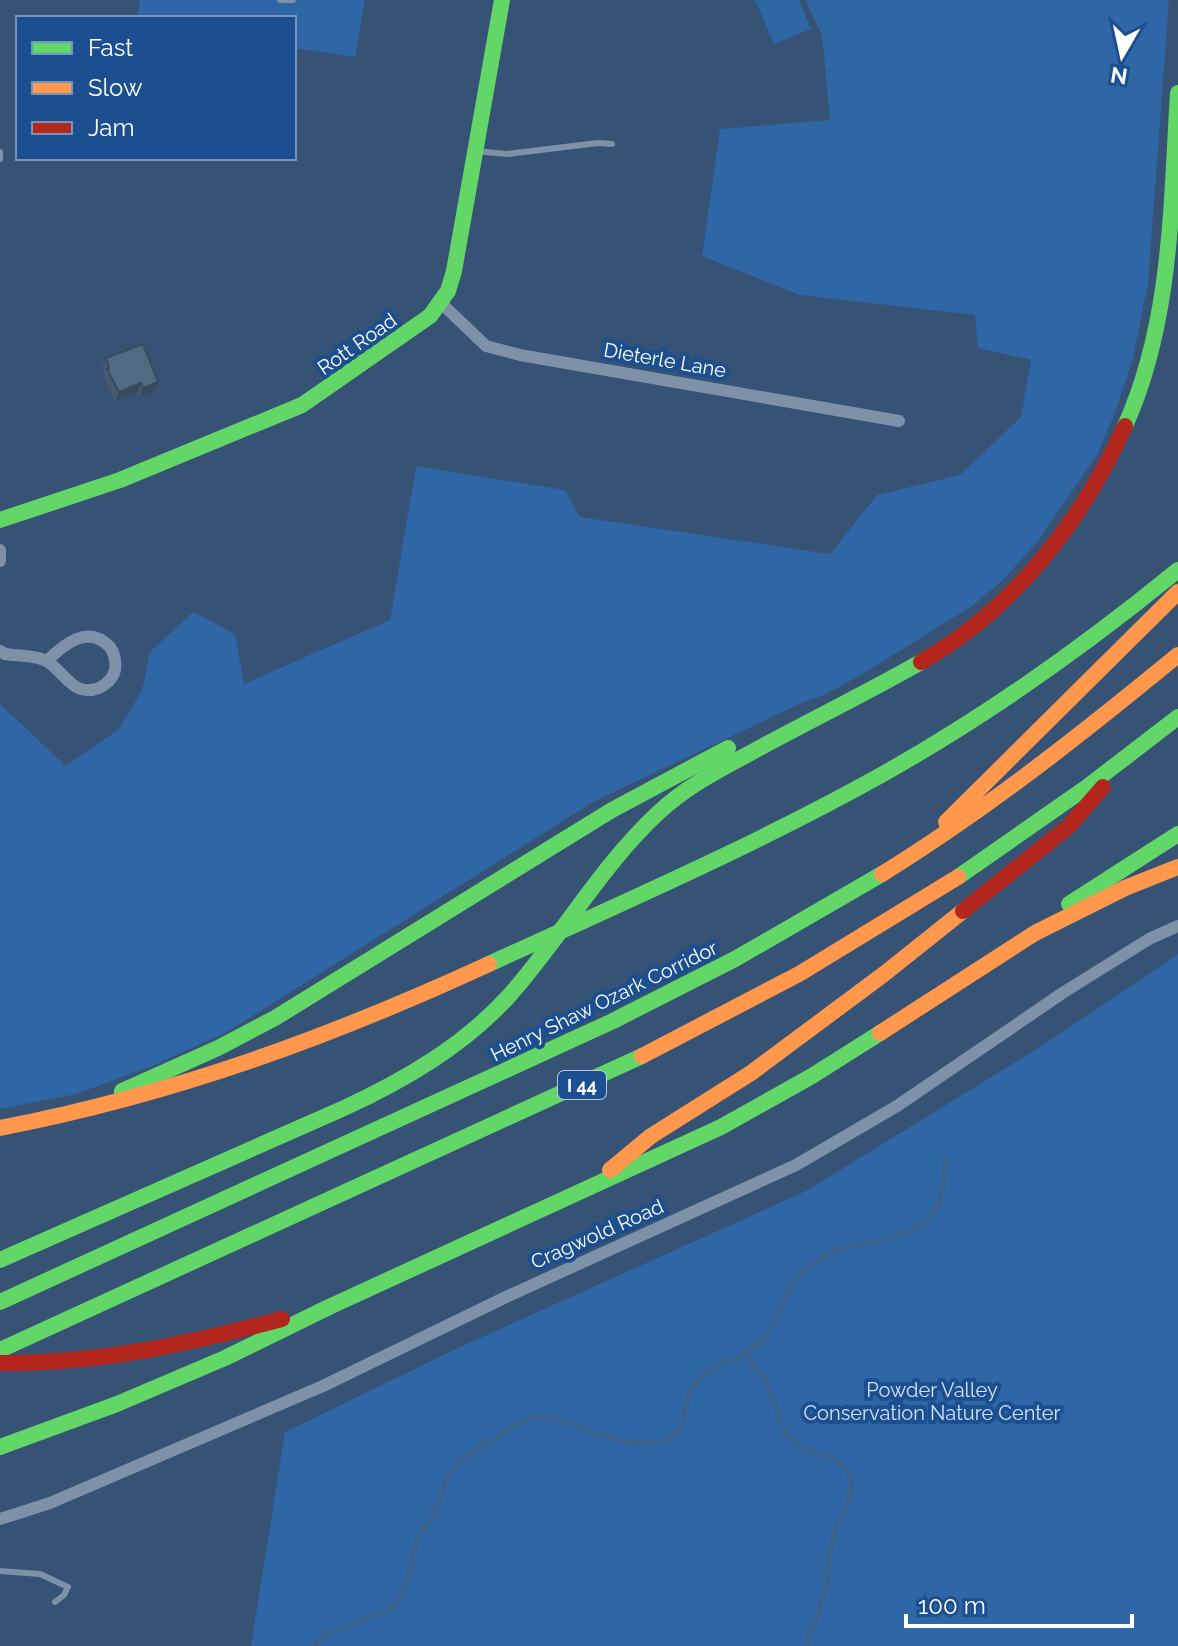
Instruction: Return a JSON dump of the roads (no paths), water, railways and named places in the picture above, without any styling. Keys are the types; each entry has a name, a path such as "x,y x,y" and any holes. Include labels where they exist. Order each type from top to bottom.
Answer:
{"main road":[{"name":"Rott Road","path":"0,520 120,480 302,405 410,332 441,303 454,271 502,0"},
{"path":"0,1260 339,1110 398,1082 454,1045 513,991 584,894 653,818 683,792 721,767 927,658 960,636 1016,588 1069,527 1115,452 1145,376 1160,307 1178,93"},
{"path":"0,1128 158,1093 268,1057 369,1017 776,831 932,746 1083,646 1178,570"},
{"path":"915,854 993,771 1178,592"},
{"name":"Henry Shaw Ozark Corridor","path":"0,1302 626,1015 777,937 915,854 1031,771 1178,655"},
{"path":"90,1107 205,1055 277,1017 563,839 658,784 749,738 837,705"},
{"name":"I 44","path":"0,1350 575,1088 723,1016 938,891 1129,756 1178,717"},
{"path":"587,1189 651,1136 687,1116 802,1036 992,889 1068,827 1129,756"},
{"path":"1035,933 1079,895 1178,834"},
{"path":"0,1447 168,1383 721,1127 812,1076 1035,933 1125,888 1178,867"},
{"path":"0,1363 103,1361 162,1351 329,1307"}],"street":[{"name":"Dieterle Lane","path":"441,303 486,346 520,355 899,421"},
{"path":"0,550 0,561"},
{"path":"0,651 47,661 72,686 94,690 113,677 116,665 114,652 104,641 82,636 67,643 47,661"},
{"name":"Cragwold Road","path":"0,1519 50,1503 323,1386 506,1297 796,1165 897,1106 1088,977 1149,939 1178,926"}],"lane":[{"path":"280,0 293,0"},
{"path":"476,151 507,154 612,144"},
{"path":"0,152 0,159"},
{"path":"0,1571 40,1574 68,1587 55,1602"}],"waterway":[{"path":"313,1646 326,1635 392,1608 408,1580 418,1537 434,1516 448,1475 464,1457 533,1417 555,1418 595,1433 639,1443 653,1443 673,1436 678,1431 689,1395 698,1380 757,1345 770,1329 788,1291 804,1271 831,1253 903,1234 927,1221 940,1199 946,1158"},
{"path":"747,1352 766,1383 780,1422 789,1436 802,1448 844,1466 851,1482 848,1502 832,1540 826,1588 807,1646"}],"park label":[{"name":"Powder Valley Conservation Nature Center","path":"932,1402"}]}
